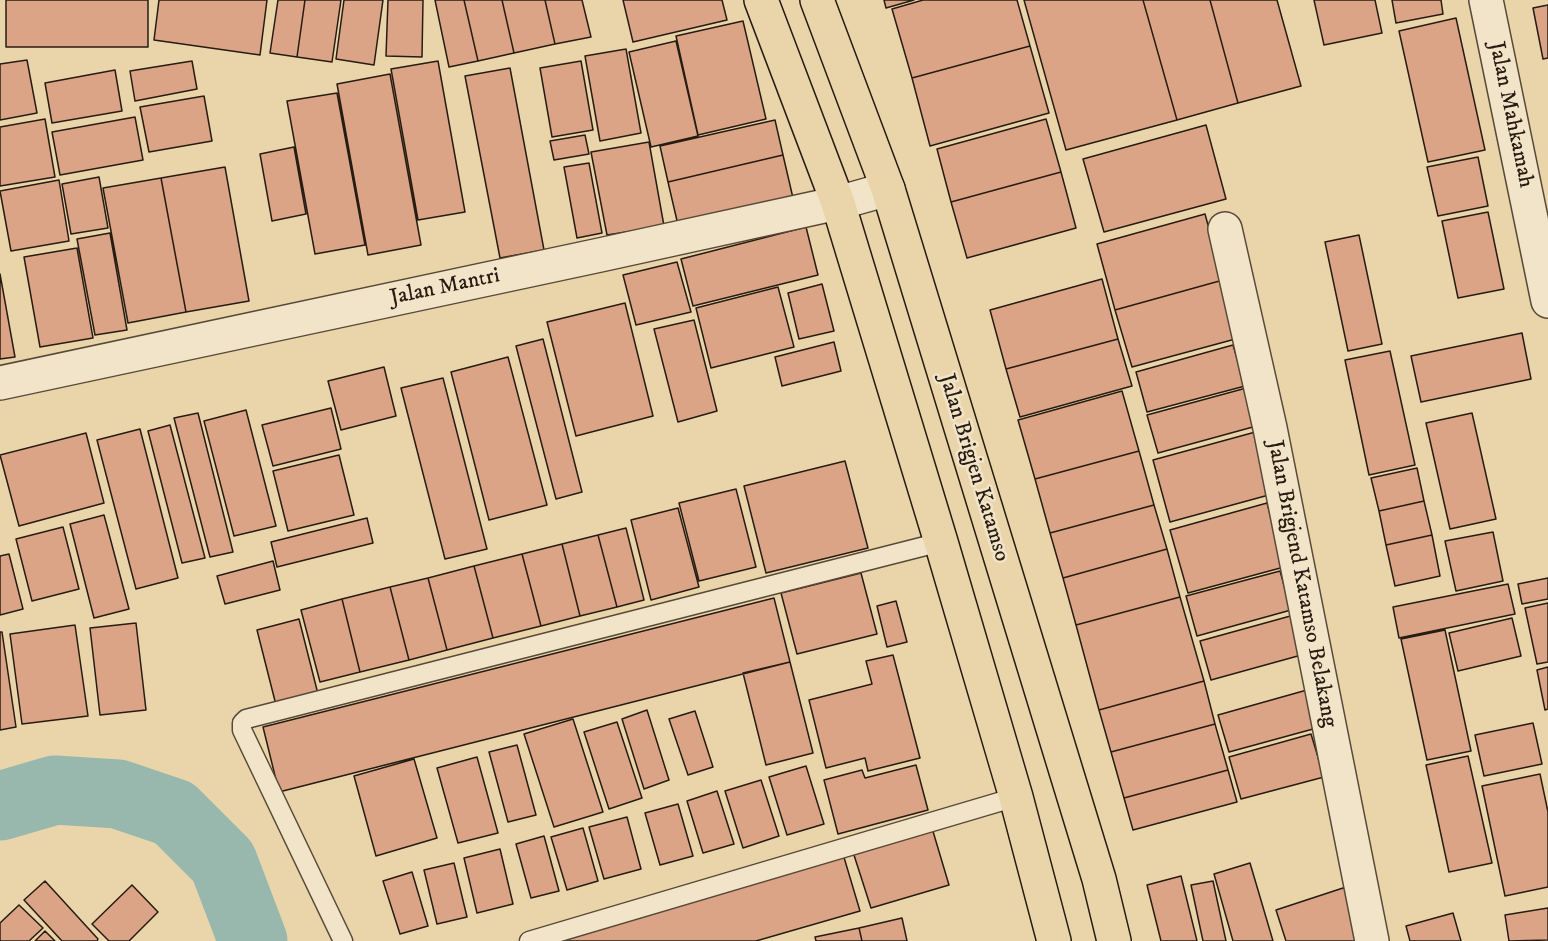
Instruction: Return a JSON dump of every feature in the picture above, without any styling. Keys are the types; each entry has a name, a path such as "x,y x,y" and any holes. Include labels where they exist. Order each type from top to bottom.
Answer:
{"main road":[{"path":"761,0 838,203 1016,797 1054,941"},
{"name":"Jalan Brigjen Katamso","path":"817,0 888,189 1099,879 1114,941"}],"street":[{"name":"Jalan Mahkamah","path":"1486,0 1548,301"},
{"name":"Jalan Mantri","path":"0,382 838,203 888,189"},
{"name":"Jalan Brigjend Katamso Belakang","path":"1225,229 1270,428 1372,941"}],"lane":[{"path":"343,941 242,730 242,723 246,719 941,542"},
{"path":"529,941 1016,797"}],"building":[{"path":"6,0 148,0 148,47 6,47"},
{"path":"159,0 267,0 260,55 154,40"},
{"path":"278,0 305,0 297,57 270,53"},
{"path":"305,0 341,0 332,62 297,57"},
{"path":"344,0 383,0 374,65 336,59"},
{"path":"388,0 423,0 422,57 386,56"},
{"path":"435,0 464,0 478,61 449,67"},
{"path":"464,0 502,0 514,53 478,61"},
{"path":"502,0 545,0 555,44 514,53"},
{"path":"545,0 582,0 591,37 555,44"},
{"path":"623,0 722,0 727,20 633,42"},
{"path":"884,0 914,0 886,8"},
{"path":"923,0 1017,0 1030,46 912,78 892,9"},
{"path":"1024,0 1143,0 1177,120 1066,150"},
{"path":"1143,0 1210,0 1238,103 1177,120"},
{"path":"1210,0 1277,0 1301,86 1238,103"},
{"path":"1314,0 1375,0 1382,33 1324,45"},
{"path":"1392,0 1441,0 1443,14 1396,23"},
{"path":"1548,5 1548,58 1543,59 1533,8"},
{"path":"1456,18 1485,150 1428,162 1399,31"},
{"path":"743,21 766,119 698,135 676,36"},
{"path":"676,41 698,136 651,147 629,52"},
{"path":"1030,46 1049,113 930,146 912,78"},
{"path":"626,49 641,133 600,141 585,56"},
{"path":"27,60 37,113 0,120 0,64"},
{"path":"192,61 197,89 135,101 130,71"},
{"path":"438,61 465,212 418,220 391,69"},
{"path":"581,61 593,130 552,137 540,68"},
{"path":"510,68 544,250 500,258 465,76"},
{"path":"115,70 122,111 52,123 45,83"},
{"path":"390,74 421,245 368,255 337,84"},
{"path":"337,93 365,245 315,254 287,101"},
{"path":"204,96 212,141 149,152 140,107"},
{"path":"135,117 143,160 60,175 52,132"},
{"path":"45,119 55,177 0,186 0,127"},
{"path":"1046,119 1061,172 951,202 937,149"},
{"path":"775,120 783,155 668,182 660,146"},
{"path":"1206,125 1226,199 1104,232 1083,159"},
{"path":"585,135 589,154 554,160 550,141"},
{"path":"649,142 664,226 607,235 591,152"},
{"path":"294,147 306,214 272,221 260,154"},
{"path":"783,155 793,198 678,225 668,182"},
{"path":"1478,157 1488,206 1438,216 1427,167"},
{"path":"589,163 602,233 577,238 564,167"},
{"path":"225,167 249,301 186,312 161,178"},
{"path":"1061,172 1076,228 967,258 951,202"},
{"path":"99,177 108,228 71,234 62,184"},
{"path":"161,178 186,312 128,323 103,188"},
{"path":"59,180 69,241 11,251 0,191"},
{"path":"1488,212 1504,289 1458,298 1442,221"},
{"path":"1205,214 1223,280 1115,310 1097,244"},
{"path":"806,227 818,275 693,306 681,259"},
{"path":"110,233 127,330 95,335 77,239"},
{"path":"1359,235 1382,344 1348,351 1325,242"},
{"path":"77,248 93,338 40,347 24,257"},
{"path":"677,262 691,312 636,325 623,275"},
{"path":"0,274 15,357 0,359"},
{"path":"1102,279 1118,339 1006,369 990,310"},
{"path":"1223,280 1239,338 1132,367 1115,310"},
{"path":"822,284 834,331 799,339 788,293"},
{"path":"778,287 794,347 711,368 696,308"},
{"path":"625,303 653,416 576,436 547,322"},
{"path":"694,320 717,411 678,422 654,329"},
{"path":"1522,333 1531,379 1421,402 1411,356"},
{"path":"543,339 582,492 556,499 516,346"},
{"path":"1118,339 1132,386 1020,417 1006,369"},
{"path":"834,342 841,371 782,386 775,357"},
{"path":"1233,345 1245,386 1147,412 1136,372"},
{"path":"1390,351 1415,465 1369,475 1345,360"},
{"path":"508,357 547,505 489,520 451,372"},
{"path":"384,367 396,416 341,430 328,381"},
{"path":"443,378 487,549 445,559 401,388"},
{"path":"1272,381 1282,419 1158,453 1147,415"},
{"path":"1122,391 1139,451 1035,479 1018,420"},
{"path":"331,408 341,449 273,466 262,425"},
{"path":"246,410 276,526 234,536 204,421"},
{"path":"198,413 233,552 210,557 174,418"},
{"path":"1472,413 1496,519 1450,529 1426,423"},
{"path":"170,425 205,558 182,563 148,431"},
{"path":"1270,428 1287,490 1170,522 1153,460"},
{"path":"140,429 178,578 136,589 97,440"},
{"path":"86,433 104,503 19,526 0,455"},
{"path":"1139,451 1154,505 1050,533 1035,479"},
{"path":"339,455 354,515 288,531 273,471"},
{"path":"845,461 868,548 766,573 744,486"},
{"path":"1417,468 1424,501 1379,511 1371,478"},
{"path":"736,489 756,567 699,581 679,503"},
{"path":"1424,501 1432,535 1386,545 1379,511"},
{"path":"1267,503 1284,567 1188,593 1170,530"},
{"path":"1154,505 1167,549 1063,578 1050,533"},
{"path":"678,508 699,587 651,600 631,520"},
{"path":"104,515 129,609 94,618 70,524"},
{"path":"367,518 373,543 277,567 271,542"},
{"path":"63,527 79,589 32,601 16,539"},
{"path":"626,528 644,600 617,607 598,535"},
{"path":"1493,532 1503,581 1456,591 1445,541"},
{"path":"598,535 617,607 580,616 562,544"},
{"path":"1432,535 1440,576 1395,586 1386,545"},
{"path":"562,544 580,616 541,626 522,554"},
{"path":"1167,549 1180,597 1076,625 1063,578"},
{"path":"9,554 23,609 0,615 0,556"},
{"path":"522,554 541,626 493,638 474,566"},
{"path":"273,561 280,590 225,604 217,576"},
{"path":"474,566 493,638 447,650 428,578"},
{"path":"1280,571 1291,610 1197,636 1186,596"},
{"path":"861,573 877,634 797,654 781,593"},
{"path":"428,578 447,650 409,660 390,587"},
{"path":"1548,578 1548,599 1522,604 1518,584"},
{"path":"1508,584 1515,614 1399,638 1393,607"},
{"path":"390,587 409,660 360,672 342,599"},
{"path":"1180,597 1204,681 1099,710 1076,625"},
{"path":"774,598 790,662 279,792 263,727"},
{"path":"342,599 360,672 320,682 301,610"},
{"path":"896,601 907,642 887,647 877,606"},
{"path":"1548,603 1548,662 1537,664 1525,608"},
{"path":"1294,615 1305,654 1211,680 1200,641"},
{"path":"1512,618 1521,656 1458,671 1449,633"},
{"path":"299,619 318,694 276,705 257,630"},
{"path":"136,623 146,710 100,715 90,628"},
{"path":"75,625 88,716 22,724 10,634"},
{"path":"1445,630 1471,751 1427,760 1401,639"},
{"path":"0,632 2,632 16,727 0,730"},
{"path":"893,655 920,758 868,771 865,758 826,768 809,700 872,684 866,661"},
{"path":"790,662 813,753 766,765 743,673"},
{"path":"1548,667 1548,709 1545,710 1537,670"},
{"path":"1204,681 1215,724 1111,752 1099,710"},
{"path":"1314,688 1324,726 1229,752 1218,715"},
{"path":"647,710 669,780 644,789 622,719"},
{"path":"695,711 713,767 688,775 669,719"},
{"path":"573,719 603,812 554,827 524,734"},
{"path":"617,722 642,798 609,809 584,732"},
{"path":"1533,723 1542,764 1484,776 1475,735"},
{"path":"1215,724 1228,770 1124,798 1111,752"},
{"path":"1311,734 1324,777 1241,799 1229,757"},
{"path":"517,745 536,815 508,822 489,752"},
{"path":"1468,756 1492,863 1449,872 1426,765"},
{"path":"477,757 498,833 458,843 437,768"},
{"path":"414,759 437,838 376,856 354,776"},
{"path":"916,765 928,810 838,834 824,780 862,770 865,778"},
{"path":"806,766 824,824 787,835 769,777"},
{"path":"1228,770 1237,802 1133,830 1124,798"},
{"path":"1540,774 1548,812 1548,887 1505,896 1482,786"},
{"path":"761,780 779,836 743,848 725,791"},
{"path":"717,791 734,844 703,853 687,801"},
{"path":"678,804 693,856 660,865 645,813"},
{"path":"627,817 641,869 604,879 589,827"},
{"path":"583,828 598,881 567,890 551,837"},
{"path":"932,828 949,885 871,908 853,852"},
{"path":"544,836 559,891 531,898 516,844"},
{"path":"500,849 513,904 477,913 464,858"},
{"path":"843,854 860,911 756,941 546,941"},
{"path":"454,863 467,917 437,924 424,870"},
{"path":"1250,863 1273,941 1233,941 1214,874"},
{"path":"412,872 428,926 400,934 383,881"},
{"path":"1181,876 1197,941 1161,941 1147,885"},
{"path":"45,881 98,939 97,941 62,941 24,900"},
{"path":"1213,881 1226,941 1203,941 1191,885"},
{"path":"132,885 158,912 129,941 109,941 92,924"},
{"path":"1346,887 1356,941 1286,941 1276,910"},
{"path":"19,905 43,928 29,941 0,941 0,923"},
{"path":"1548,908 1548,940 1509,941 1505,915"},
{"path":"1453,913 1461,941 1410,941 1406,926"},
{"path":"902,918 907,941 862,941 859,928"},
{"path":"859,928 862,941 816,941 815,937"},
{"path":"45,931 55,941 35,941"}],"waterway":[{"path":"0,806 55,790 118,794 174,813 223,862 253,941"}]}
